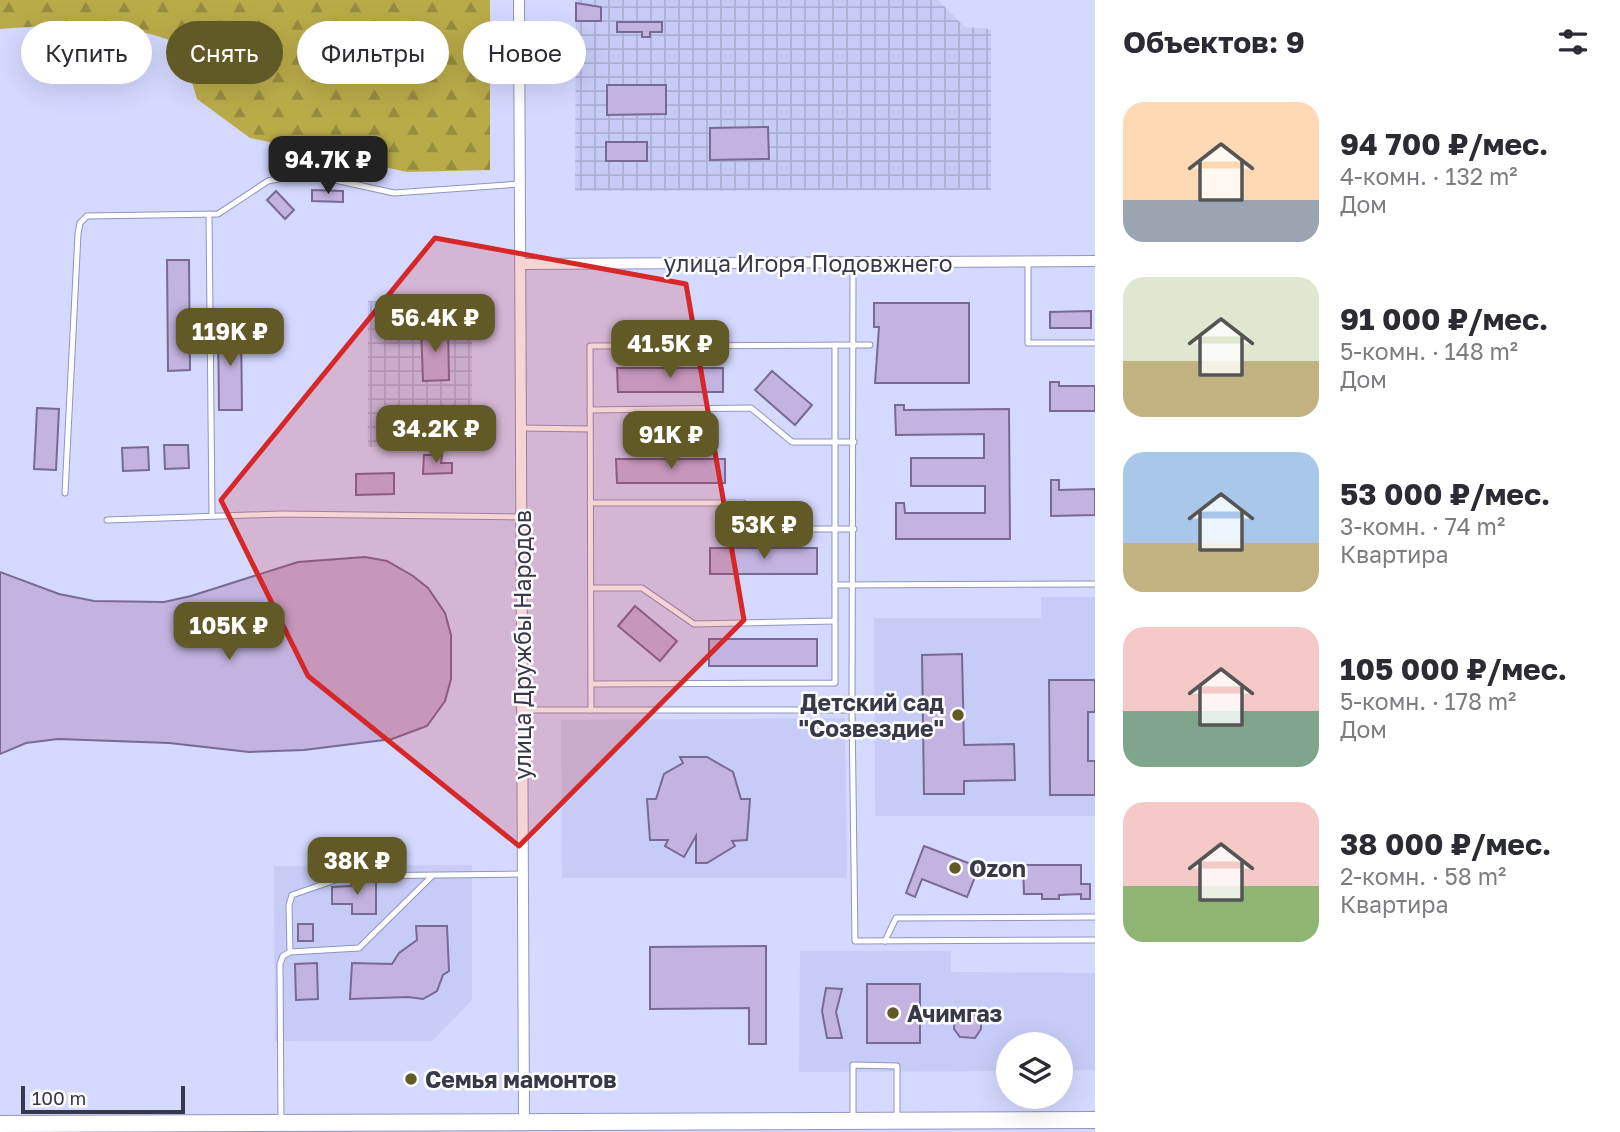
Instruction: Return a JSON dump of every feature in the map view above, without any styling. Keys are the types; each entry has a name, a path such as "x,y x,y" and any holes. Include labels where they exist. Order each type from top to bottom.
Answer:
{"main road":[{"path":"0,1124 17,1128 142,1128 281,1123 524,1122 806,1127 853,1121 1052,1126 1095,1120"}],"street":[{"name":"улица Дружбы Народов","path":"519,0 524,1122"},
{"name":"улица Игоря Подовжнего","path":"521,264 1095,261"}],"lane":[{"path":"65,493 80,223 87,216 98,213 209,214 227,211 252,190 268,181 289,177 326,178 394,193 520,184"},
{"path":"209,214 212,515"},
{"path":"853,262 852,710 855,941 1095,940"},
{"path":"1028,262 1028,343 1095,343"},
{"path":"591,684 835,683 835,345"},
{"path":"591,710 590,346 870,345"},
{"path":"590,410 751,408 792,442 854,442"},
{"path":"521,428 590,429"},
{"path":"590,503 743,503 743,529 854,529"},
{"path":"107,520 212,515 521,517"},
{"path":"835,585 1095,584"},
{"path":"591,587 642,588 694,624 835,621"},
{"path":"522,710 852,710"},
{"path":"290,952 289,905 292,895 298,891 347,876 523,874"},
{"path":"281,1123 280,964 283,956 290,952 359,948 432,875"},
{"path":"885,941 896,918 1095,917"},
{"path":"853,1121 853,1065 897,1066 897,1121"}],"highlighted area":[{"path":"435,238 686,284 744,620 519,846 308,676 221,500"}],"shaded area":[{"path":"576,0 938,0 965,27 991,29 991,190 575,191 576,84 586,84 586,21 576,21"},
{"path":"368,301 472,301 472,447 368,447"},
{"name":"Детский сад \"Созвездие\"","path":"1041,597 1095,597 1095,816 875,816 874,618 1041,618"},
{"path":"845,718 847,878 562,878 561,720"},
{"path":"472,865 472,1000 432,1041 275,1041 274,866"},
{"name":"Ачимгаз","path":"800,951 951,951 951,972 1095,973 1095,1070 1073,1071 1073,1032 996,1032 996,1071 799,1072"}],"green space":[{"path":"0,0 490,0 490,21 463,21 463,84 490,84 490,170 407,172 250,138 197,99 193,84 283,84 283,21 166,21 166,39 152,34 152,21 21,21 21,28 0,29"}],"building":[{"path":"576,3 601,7 601,21 576,21"},
{"path":"617,22 662,22 662,32 650,32 650,37 642,37 642,32 617,32"},
{"path":"607,85 666,85 666,114 607,115"},
{"path":"768,127 769,159 710,160 710,128"},
{"path":"606,142 647,142 647,161 606,161"},
{"path":"312,190 343,191 343,202 312,201"},
{"path":"276,191 294,210 285,219 267,200"},
{"path":"167,260 189,260 190,370 168,371"},
{"path":"874,303 969,303 969,383 875,383 879,327 874,327"},
{"path":"1091,311 1091,328 1050,328 1050,312"},
{"path":"218,325 241,325 242,410 219,410"},
{"path":"448,327 449,380 423,381 421,328"},
{"path":"617,368 723,368 723,392 618,392"},
{"path":"772,371 812,405 795,425 755,390"},
{"path":"1050,382 1059,382 1059,386 1095,386 1095,411 1050,411"},
{"path":"895,405 904,405 904,410 1009,409 1010,539 896,539 896,503 904,503 905,513 985,513 985,486 911,486 911,458 984,458 984,434 896,435"},
{"path":"37,408 59,409 56,470 34,469"},
{"path":"164,445 188,445 189,468 165,469"},
{"path":"148,447 149,470 123,471 122,448"},
{"path":"424,455 442,455 441,463 452,463 452,473 423,474"},
{"path":"616,459 725,459 725,483 617,483"},
{"path":"394,473 394,494 356,495 356,474"},
{"path":"1051,480 1059,480 1059,490 1095,489 1095,515 1051,516"},
{"path":"710,548 817,548 817,574 710,574"},
{"path":"365,557 387,561 413,576 428,588 445,613 451,635 451,679 445,701 427,726 392,739 304,750 249,752 169,743 58,739 26,743 0,754 0,572 59,594 94,601 164,602 298,562"},
{"path":"635,606 677,641 660,661 618,626"},
{"path":"709,639 817,639 817,666 709,666"},
{"path":"962,654 964,745 1014,744 1015,780 964,781 964,794 924,794 922,655"},
{"path":"1049,680 1095,680 1095,712 1088,712 1088,761 1095,761 1095,795 1050,795"},
{"path":"680,757 707,757 733,772 741,799 750,799 747,840 732,841 735,846 707,863 696,863 696,836 684,857 665,846 668,840 650,840 647,799 656,799 664,774 683,763"},
{"path":"924,846 979,867 967,897 922,879 915,897 906,893"},
{"path":"1023,865 1081,865 1081,884 1090,884 1090,899 1081,899 1081,894 1059,895 1059,899 1042,899 1042,894 1024,894"},
{"path":"351,881 376,881 376,914 352,914 352,904 332,904 332,887 351,886"},
{"path":"298,924 313,924 313,941 298,941"},
{"path":"416,926 447,926 449,971 443,975 437,991 423,999 350,999 352,963 392,964 399,953 417,940"},
{"path":"766,946 766,1044 749,1044 749,1008 650,1009 650,947"},
{"path":"317,963 318,999 296,1000 295,964"},
{"name":"Ачимгаз","path":"867,984 920,984 920,1043 867,1043"},
{"path":"826,988 842,989 836,1012 842,1038 827,1038 822,1011"},
{"path":"981,1014 981,1029 975,1038 960,1037 954,1029 955,1015"}],"place":[{"name":"Детский сад \"Созвездие\"","path":"958,715"},
{"name":"Ozon","path":"955,868"},
{"name":"Ачимгаз","path":"893,1013"},
{"name":"Семья мамонтов","path":"411,1079"}]}
